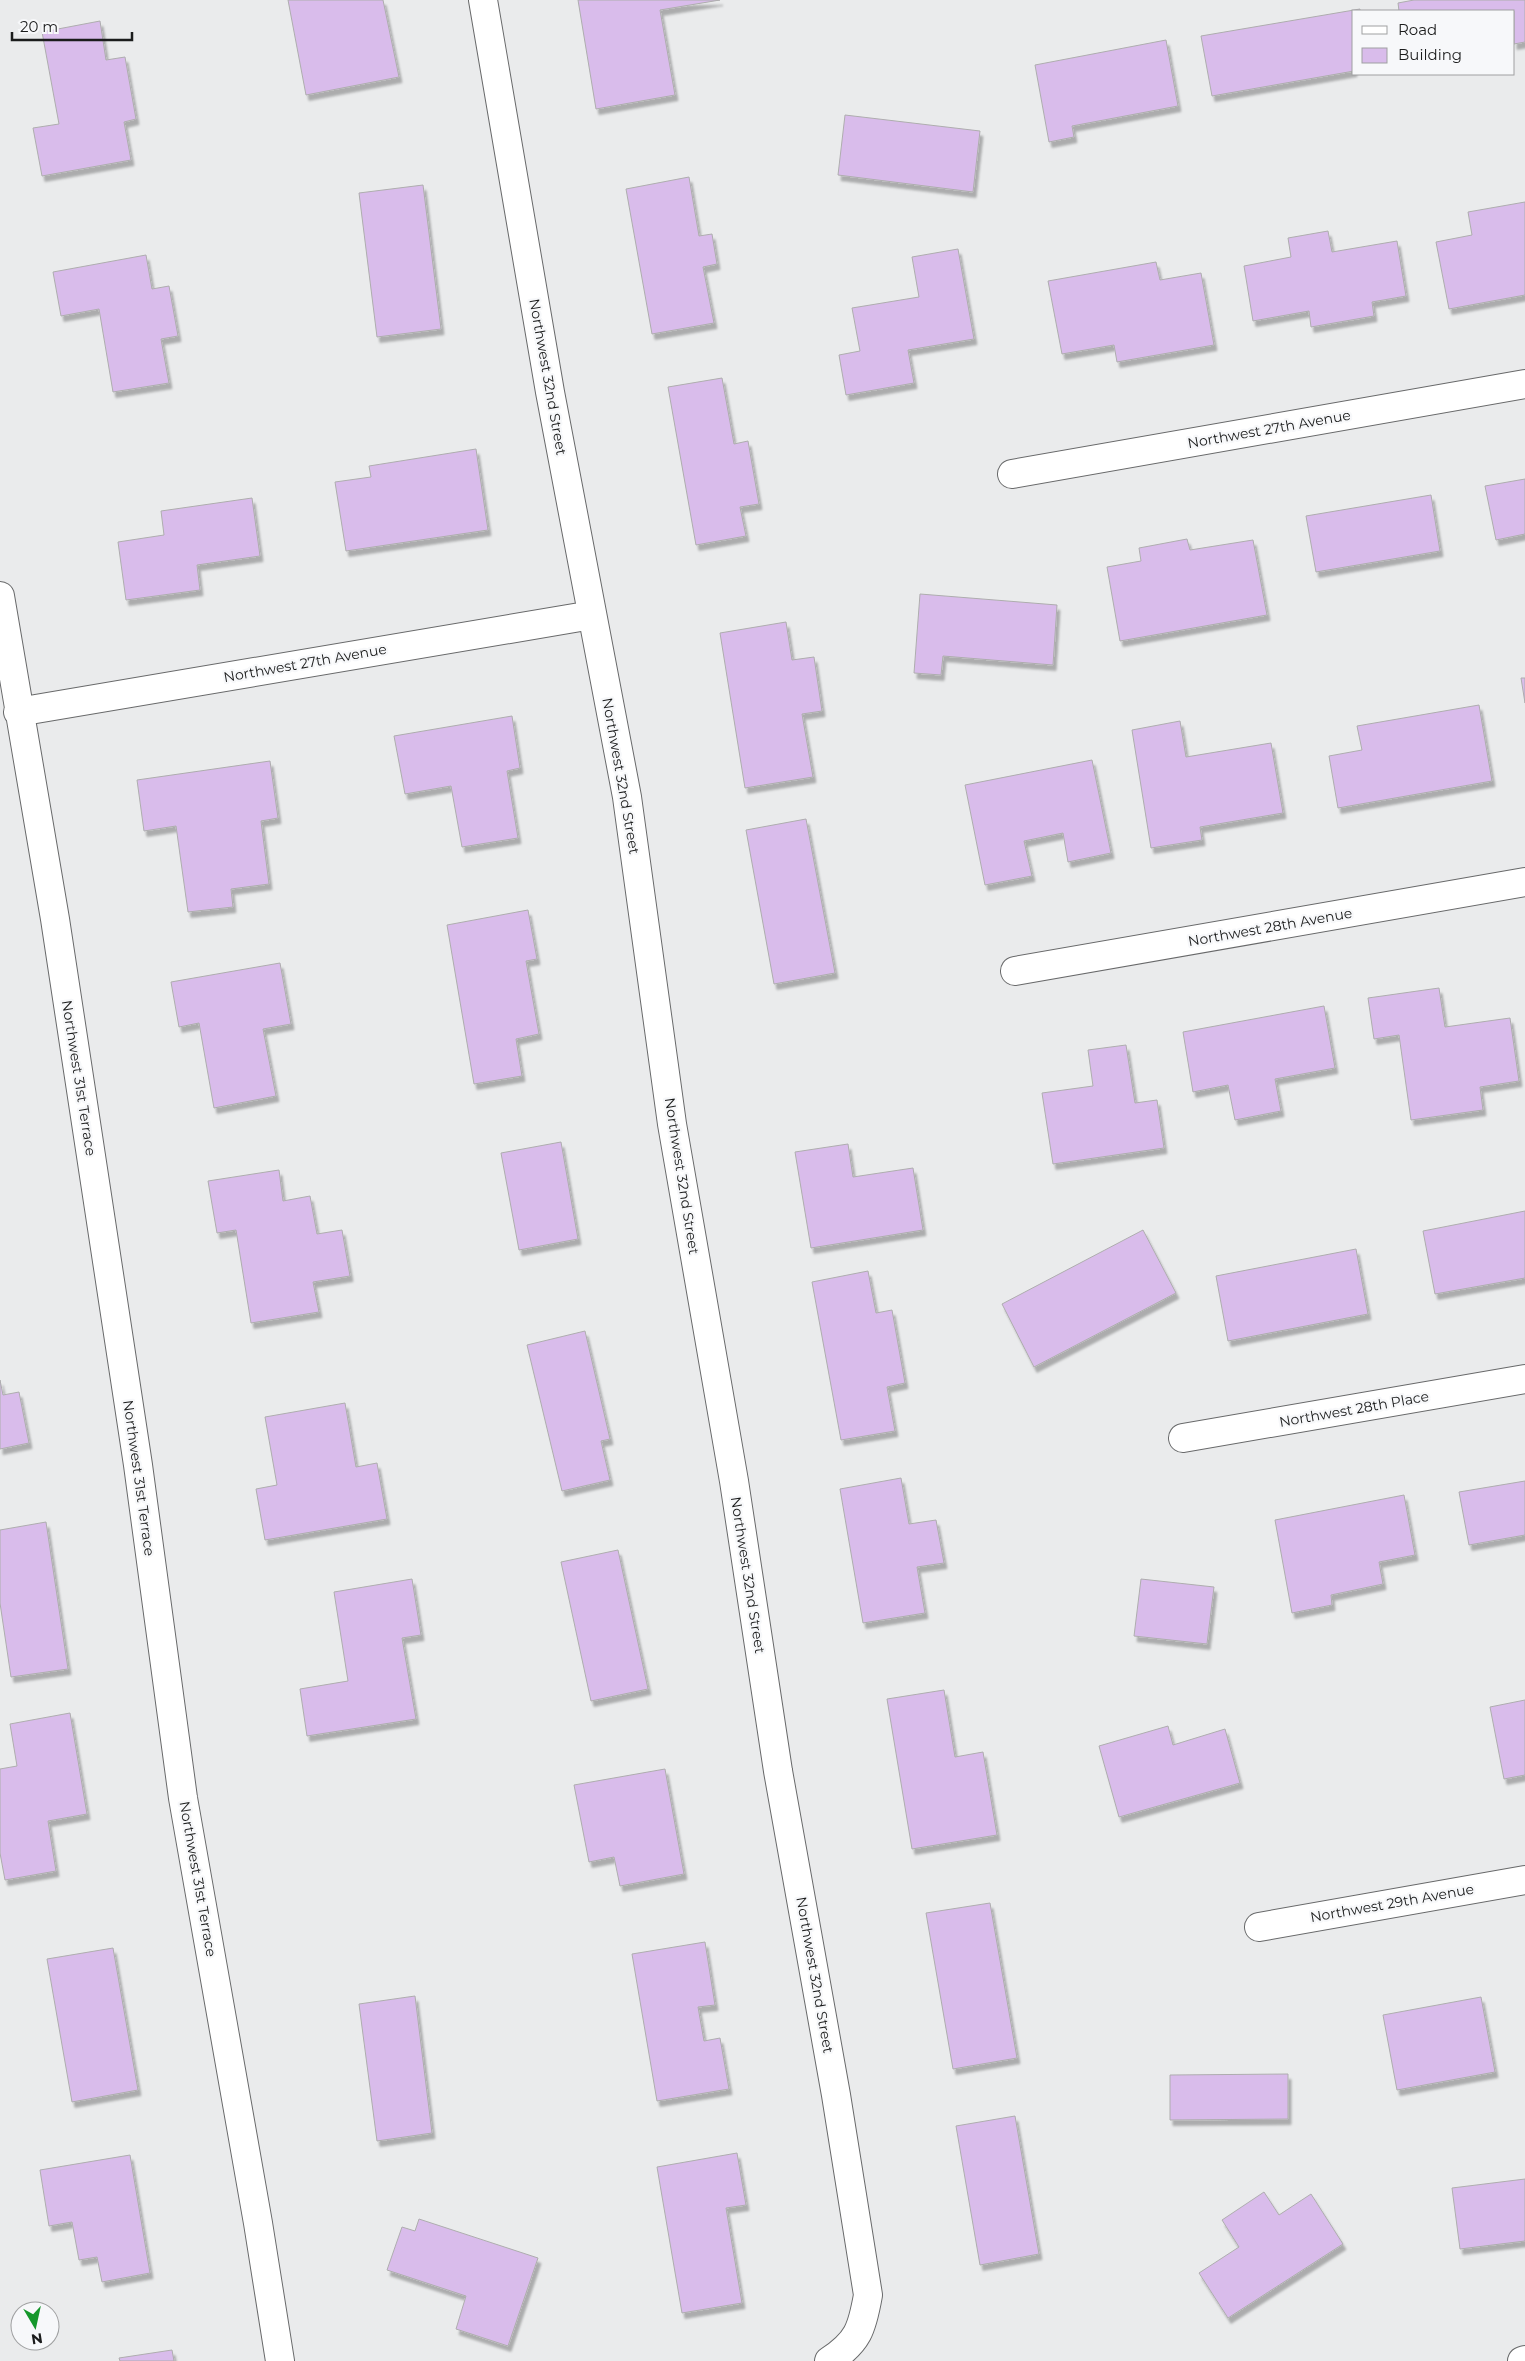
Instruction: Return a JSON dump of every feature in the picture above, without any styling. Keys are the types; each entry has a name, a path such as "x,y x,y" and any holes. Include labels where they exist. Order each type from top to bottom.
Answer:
{"street":[{"name":"Northwest 32nd Street","path":"483,0 550,392 627,797 672,1124 734,1481 778,1771 836,2095 868,2295 863,2324 839,2355"},
{"name":"Northwest 27th Avenue","path":"1012,474 1525,384"},
{"name":"Northwest 31st Terrace","path":"0,596 73,1036 138,1465 183,1798 258,2223 280,2361"},
{"name":"Northwest 27th Avenue","path":"18,712 592,615"},
{"name":"Northwest 28th Avenue","path":"1015,971 1525,882"},
{"name":"Northwest 28th Place","path":"1183,1438 1525,1379"},
{"name":"Northwest 29th Avenue","path":"1259,1927 1525,1880"}],"building":[{"path":"288,0 383,0 399,77 306,95"},
{"path":"578,0 720,0 660,10 675,95 596,109"},
{"path":"1414,0 1525,0 1525,42 1515,44 1515,10 1399,10 1398,3"},
{"path":"1352,10 1352,71 1212,96 1201,36"},
{"path":"100,21 106,60 125,57 136,119 124,122 131,160 42,176 33,128 59,124 42,32"},
{"path":"1166,40 1178,106 1072,126 1074,137 1049,142 1035,65"},
{"path":"845,115 980,131 973,192 838,175"},
{"path":"689,177 699,236 712,234 717,264 703,267 714,323 652,334 626,189"},
{"path":"423,185 441,329 377,337 359,193"},
{"path":"1525,202 1525,295 1449,309 1436,242 1472,235 1468,212"},
{"path":"1328,231 1332,252 1397,241 1406,296 1372,302 1374,316 1311,327 1309,311 1253,321 1244,266 1291,257 1288,238"},
{"path":"958,249 974,339 908,350 914,383 846,395 839,355 860,351 852,308 919,297 912,257"},
{"path":"146,255 152,289 169,286 178,336 161,339 169,383 113,392 99,309 61,316 53,272"},
{"path":"1156,262 1160,280 1201,273 1214,345 1117,362 1114,345 1062,354 1048,281"},
{"path":"722,378 734,444 748,441 759,504 740,507 746,536 696,545 668,387"},
{"path":"476,449 488,530 346,551 335,482 371,477 369,466"},
{"path":"1525,479 1525,534 1496,540 1485,486"},
{"path":"1431,495 1440,551 1316,572 1306,516"},
{"path":"252,498 260,556 197,565 200,590 126,600 118,542 164,535 161,511"},
{"path":"1187,539 1190,550 1253,540 1267,615 1120,641 1107,567 1141,561 1139,548"},
{"path":"920,594 1057,605 1053,665 943,656 941,675 914,673"},
{"path":"786,622 792,660 814,657 822,711 802,714 813,777 745,788 720,633"},
{"path":"1521,678 1525,678 1525,703"},
{"path":"1479,705 1492,781 1338,808 1329,756 1362,750 1357,726"},
{"path":"512,716 520,768 507,771 518,838 462,847 451,786 405,794 394,736"},
{"path":"1180,721 1186,757 1271,743 1283,813 1200,827 1202,840 1151,848 1132,730"},
{"path":"1092,760 1111,853 1068,862 1063,833 1024,841 1032,876 985,885 965,785"},
{"path":"270,761 278,818 261,821 269,884 231,889 233,907 188,912 176,826 144,831 137,780"},
{"path":"806,819 835,973 774,984 746,830"},
{"path":"528,910 537,959 526,961 539,1034 516,1039 522,1076 474,1084 447,925"},
{"path":"280,963 291,1024 263,1029 276,1096 214,1108 199,1023 179,1027 171,982"},
{"path":"1439,988 1445,1027 1510,1018 1519,1081 1480,1087 1483,1110 1411,1120 1399,1035 1374,1039 1368,998"},
{"path":"1324,1006 1335,1068 1275,1079 1281,1111 1235,1120 1228,1085 1193,1092 1183,1032"},
{"path":"1126,1045 1135,1103 1157,1100 1164,1148 1053,1164 1042,1093 1093,1086 1088,1050"},
{"path":"561,1142 578,1239 519,1250 501,1153"},
{"path":"848,1144 853,1177 913,1168 923,1230 811,1248 795,1152"},
{"path":"279,1170 283,1201 310,1196 317,1234 342,1230 350,1276 313,1282 319,1312 251,1323 236,1230 217,1233 208,1181"},
{"path":"1525,1211 1525,1278 1435,1294 1423,1231"},
{"path":"1143,1230 1176,1293 1034,1367 1002,1304"},
{"path":"1356,1249 1368,1314 1228,1341 1216,1276"},
{"path":"868,1271 876,1313 892,1310 905,1383 887,1387 895,1431 841,1440 812,1282"},
{"path":"585,1331 610,1439 601,1441 610,1480 562,1491 527,1345"},
{"path":"0,1380 3,1395 19,1392 29,1443 0,1449"},
{"path":"345,1403 356,1467 377,1463 387,1519 265,1540 256,1489 277,1485 265,1417"},
{"path":"901,1478 909,1524 936,1520 944,1563 917,1567 925,1613 863,1623 840,1489"},
{"path":"1525,1481 1525,1535 1469,1545 1459,1492"},
{"path":"1404,1495 1415,1555 1379,1562 1383,1584 1331,1595 1332,1605 1292,1613 1275,1520"},
{"path":"46,1522 68,1669 11,1677 0,1603 0,1530"},
{"path":"618,1550 648,1689 591,1701 561,1562"},
{"path":"412,1579 421,1635 402,1638 416,1719 307,1736 300,1689 348,1681 334,1592"},
{"path":"1141,1579 1214,1587 1207,1644 1134,1636"},
{"path":"944,1690 955,1757 983,1752 997,1835 912,1849 887,1699"},
{"path":"1525,1700 1525,1775 1504,1779 1490,1707"},
{"path":"70,1713 87,1814 48,1821 56,1871 5,1880 0,1853 0,1769 17,1766 10,1724"},
{"path":"1168,1726 1173,1745 1225,1729 1240,1783 1119,1817 1099,1746"},
{"path":"665,1769 684,1874 620,1886 614,1857 589,1862 574,1785"},
{"path":"990,1903 1017,2058 953,2069 926,1913"},
{"path":"705,1942 715,2005 698,2007 704,2041 720,2038 729,2089 657,2101 632,1954"},
{"path":"113,1948 138,2090 72,2102 47,1959"},
{"path":"415,1996 432,2133 377,2141 359,2004"},
{"path":"1481,1997 1495,2072 1397,2090 1383,2015"},
{"path":"1288,2074 1288,2119 1170,2120 1170,2075"},
{"path":"1015,2116 1039,2254 980,2265 956,2126"},
{"path":"737,2153 746,2205 726,2208 742,2303 682,2313 657,2167"},
{"path":"130,2155 150,2273 102,2282 97,2257 79,2260 72,2222 49,2226 40,2170"},
{"path":"1525,2179 1525,2241 1460,2249 1452,2188"},
{"path":"1264,2192 1279,2215 1311,2194 1343,2244 1228,2318 1199,2273 1239,2247 1222,2220"},
{"path":"419,2219 538,2258 508,2346 456,2329 466,2296 387,2270 402,2227 415,2231"},
{"path":"172,2350 174,2361 120,2361 119,2358"}]}
